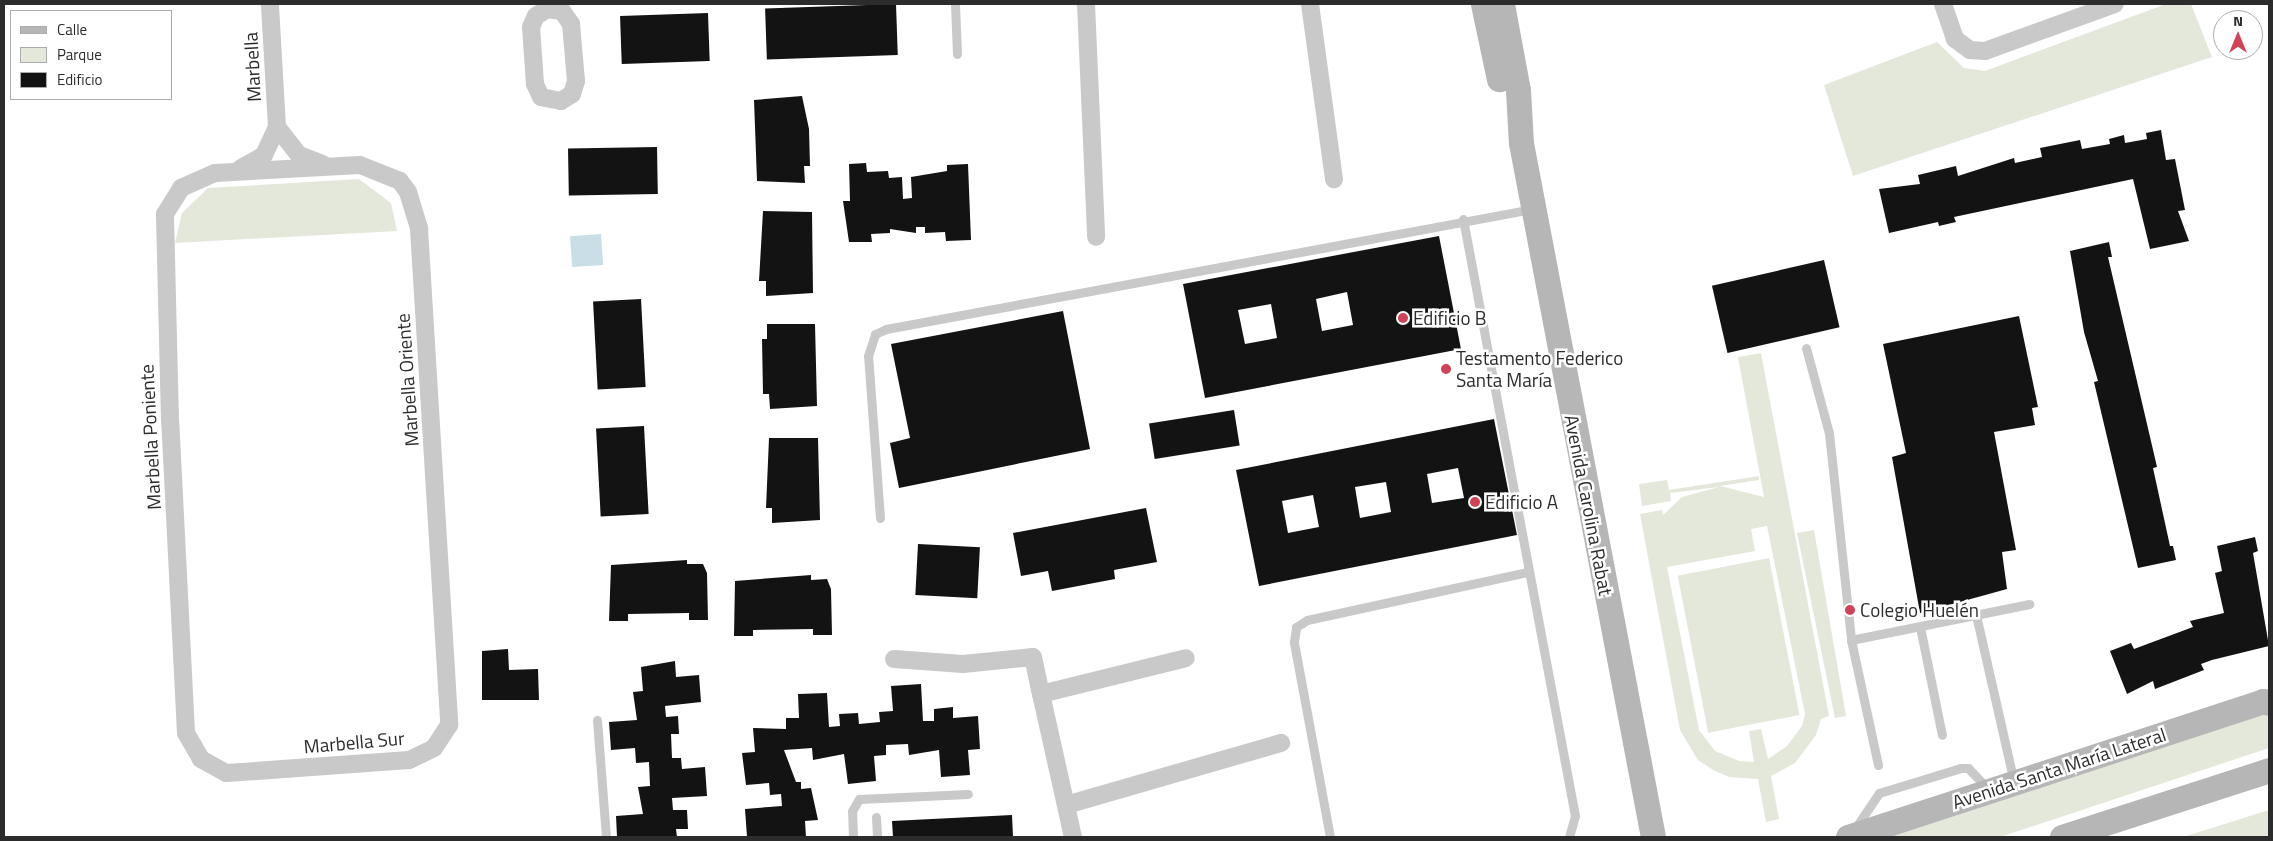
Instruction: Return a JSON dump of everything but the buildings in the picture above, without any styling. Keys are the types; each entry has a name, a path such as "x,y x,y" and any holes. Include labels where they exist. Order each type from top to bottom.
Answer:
{"street":[{"name":"Marbella","path":"236,170 264,155 277,127 270,4"},
{"path":"1086,4 1096,237"},
{"path":"1310,4 1334,179"},
{"name":"Avenida Carolina Rabat","path":"1483,4 1502,91 1521,143"},
{"name":"Avenida Carolina Rabat","path":"1502,4 1518,90 1521,143 1653,837"},
{"path":"1943,4 1955,39 1970,50 1985,51 2115,4"},
{"path":"546,6 562,11 571,24 575,88 561,101 541,97 535,84 531,27 536,16 546,6"},
{"path":"277,127 299,154 332,166"},
{"name":"Marbella Oriente","path":"281,168 332,166 383,171 400,181 415,210 450,703"},
{"name":"Marbella Poniente","path":"226,773 201,759 186,733 162,228 181,188 195,179 236,170 281,168"},
{"path":"894,659 963,664 1033,657 1074,837"},
{"path":"1041,694 1186,658"},
{"name":"Avenida Santa María Lateral","path":"1849,837 2014,785 2267,701"},
{"name":"Marbella Sur","path":"226,773 424,755 442,740 450,703"},
{"path":"1066,805 1281,743"},
{"path":"2062,837 2269,770"}],"lane":[{"path":"955,4 957,54"},
{"path":"880,518 868,356 875,334 900,326 1463,219 1533,208"},
{"path":"1463,219 1575,816 1569,837"},
{"path":"1806,348 1829,433 1851,640 1878,766"},
{"path":"1330,837 1294,642 1296,627 1307,620 1528,572"},
{"path":"1851,640 2029,604"},
{"path":"1976,615 2014,785"},
{"path":"1920,627 1942,735"},
{"path":"597,720 606,837"},
{"path":"852,837 852,811 859,799 968,794"},
{"path":"876,817 877,837"}],"green space":[{"path":"2166,4 2191,4 2212,57 1853,176 1824,85 1937,42 1964,68 1985,71"},
{"path":"359,179 391,203 397,231 175,243 182,213 208,188"},
{"path":"1761,353 1829,716 1821,719 1816,735 1795,763 1771,776 1779,819 1766,822 1758,779 1729,777 1713,770 1698,760 1680,730 1640,514 1662,510 1663,515 1682,497 1719,487 1670,493 1671,501 1642,506 1639,484 1667,480 1669,490 1759,476 1759,480 1720,486 1764,497 1738,357","holes":["1767,526 1805,714 1802,726 1787,746 1768,759 1761,729 1749,731 1754,762 1739,761 1715,751 1699,730 1667,567 1755,551 1751,529"]},
{"path":"1814,530 1846,716 1835,718 1797,533"},
{"path":"1769,558 1800,715 1708,733 1678,576"},
{"path":"2263,713 2269,713 2269,748 2000,837 1888,837"},
{"path":"2269,810 2269,837 2183,837"}],"water":[{"path":"601,234 603,265 572,267 570,236"}],"place":[{"name":"Edificio B","path":"1403,318"},
{"name":"Testamento Federico Santa María","path":"1446,369"},
{"name":"Edificio A","path":"1475,502"},
{"name":"Colegio Huelén","path":"1850,610"}]}
